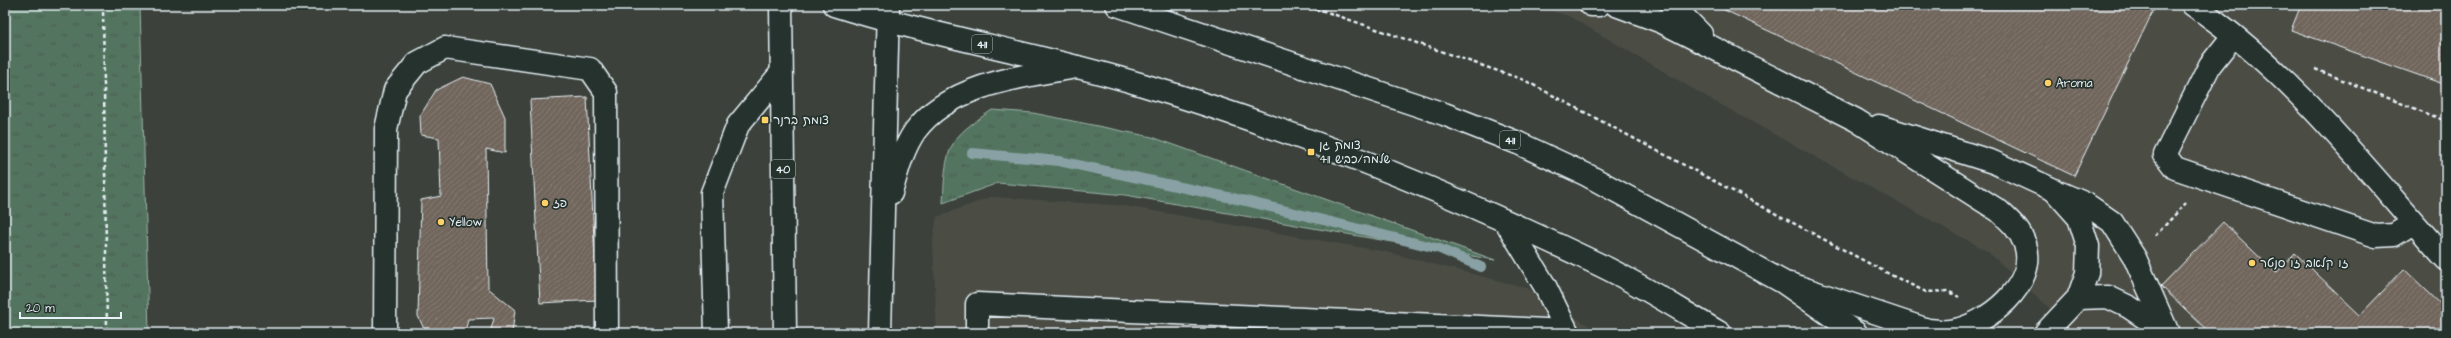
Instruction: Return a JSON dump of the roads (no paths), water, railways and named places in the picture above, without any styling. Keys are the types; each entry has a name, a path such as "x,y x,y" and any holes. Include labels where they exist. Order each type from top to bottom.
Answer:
{"main road":[{"name":"40","path":"781,5 785,333"},
{"name":"411","path":"834,5 887,13 1143,85 1293,134 1404,178 1506,222 1608,269 1657,295 1720,333"},
{"name":"411","path":"1117,5 1408,101 1518,143 1587,175 1783,282 1856,333"},
{"path":"1590,5 1599,5"},
{"path":"1616,5 1662,22 1856,120 1999,210 2016,226 2025,245 2027,264 2021,284 1999,308 1969,326 1950,331 1928,330 1783,282"},
{"path":"1672,5 1684,19 1722,52"},
{"path":"2193,5 2233,36 2292,88 2446,259"},
{"path":"880,333 881,227 887,13"},
{"path":"2233,36 2210,65 2165,155 2175,168 2376,236 2394,235 2413,223"},
{"path":"385,333 386,129 396,90 417,62 445,48 590,69 606,92 607,333"},
{"path":"881,227 900,158 916,130 940,107 966,94 1005,79 1077,67"},
{"path":"716,333 712,193 738,125 781,73"},
{"path":"1856,120 1922,138 1993,162 2086,204 2112,222 2135,258 2168,333"},
{"path":"2045,333 2078,298 2087,273 2088,246 2079,218 2054,190"},
{"path":"977,333 977,304 1568,332 1542,280 1506,222"},
{"path":"2078,298 2108,297 2129,307 2168,333"}],"waterway":[{"path":"972,153 1059,161 1246,201 1440,249 1481,267"}],"place":[{"name":"Aroma","path":"2048,83"},
{"name":"צומת ברנר","path":"765,120"},
{"name":"צומת גן שלמה/כביש 411","path":"1311,152"},
{"name":"פז","path":"545,203"},
{"name":"Yellow","path":"441,222"},
{"name":"זו קלאב זו סנטר","path":"2252,263"}]}
